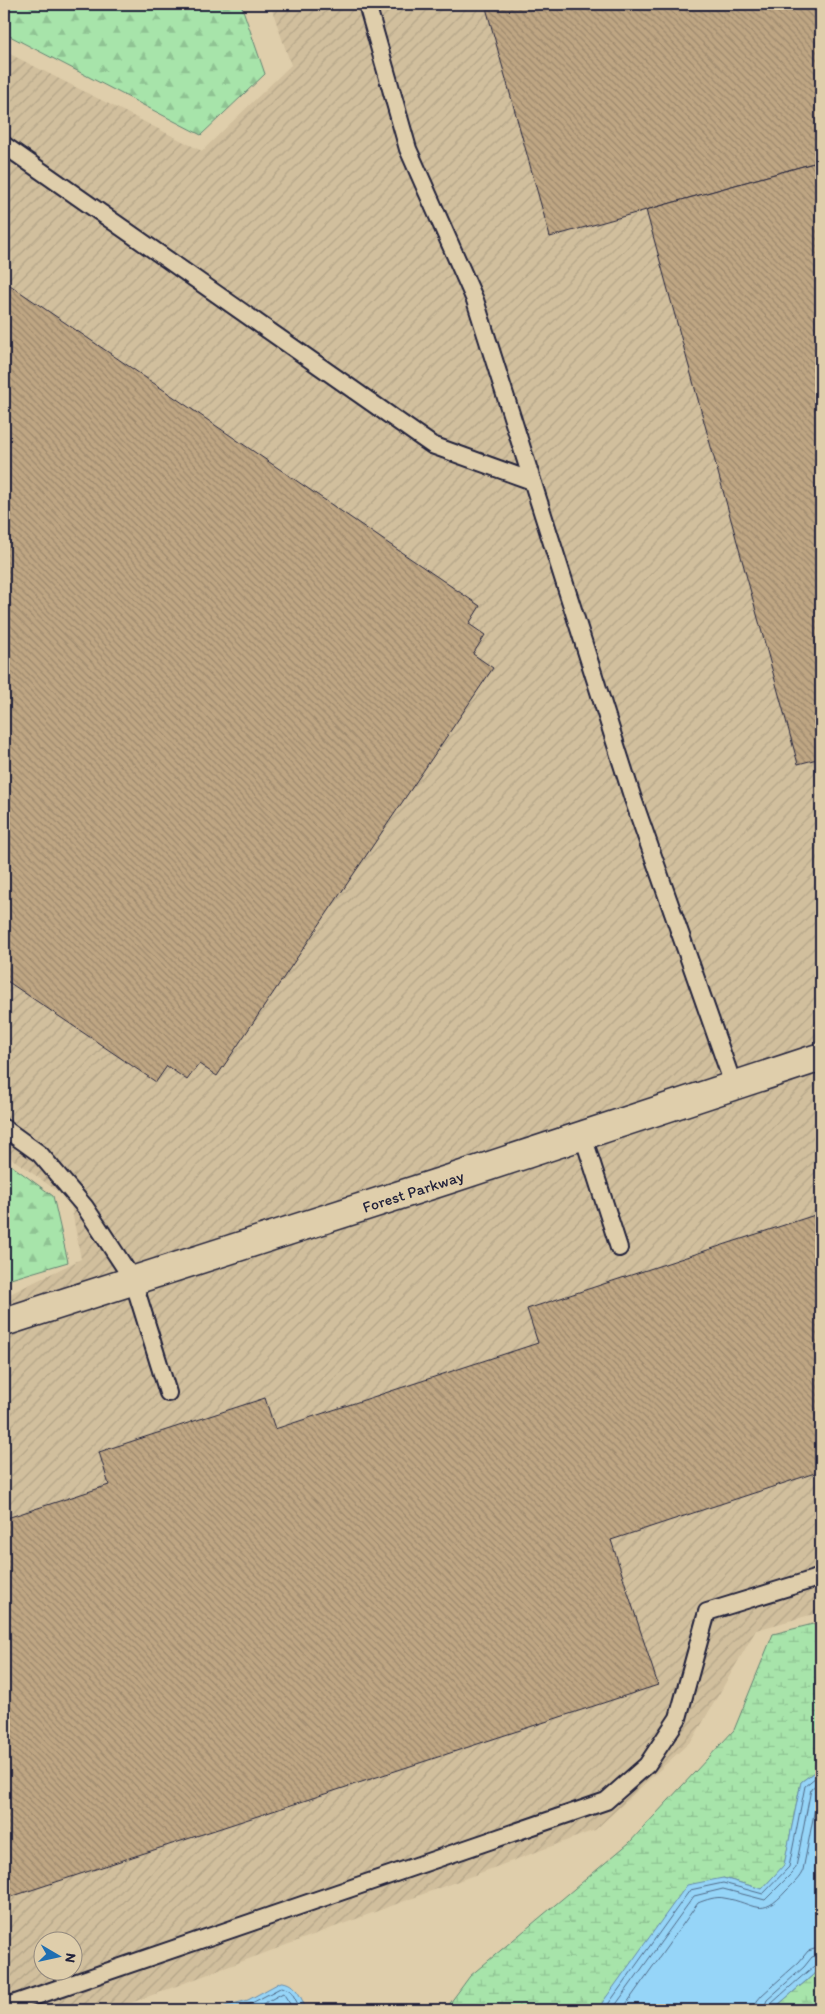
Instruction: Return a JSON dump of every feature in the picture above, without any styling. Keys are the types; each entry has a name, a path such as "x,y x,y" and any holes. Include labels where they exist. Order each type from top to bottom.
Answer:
{"street":[{"name":"Forest Parkway","path":"4,1322 583,1136 821,1057"}],"lane":[{"path":"367,4 408,148 475,300 633,799 734,1087"},
{"path":"4,144 432,445 532,481"},
{"path":"4,1128 40,1154 79,1199 133,1280 168,1393"},
{"path":"583,1136 619,1248"},
{"path":"4,2007 606,1801 647,1765 678,1718 707,1612 821,1577"}],"shaded area":[{"path":"270,4 821,4 821,1612 756,1630 693,1739 595,1830 112,2010 4,2010 4,1297 81,1259 70,1200 4,1153 4,51 202,151 291,65"}],"green space":[{"path":"4,4 241,4 265,74 201,135 4,33"},
{"path":"4,1160 53,1196 68,1262 4,1281"},
{"path":"821,1622 821,1767 801,1782 784,1866 762,1889 723,1878 597,2010 445,2010 470,1976 629,1843 734,1730 773,1634"},
{"path":"821,1963 821,2010 772,2010 813,1975"}],"water":[{"path":"821,1767 821,1963 813,1975 772,2010 597,2010 687,1885 723,1878 762,1889 784,1865 801,1782"},
{"path":"281,1982 294,1988 306,2010 210,2010 248,2000"}],"building":[{"path":"485,4 821,4 821,161 550,237"},
{"path":"821,161 821,758 798,764 646,210"},
{"path":"4,281 480,606 469,624 485,635 473,654 493,668 217,1076 199,1064 187,1080 167,1066 156,1082 4,979"},
{"path":"821,1213 821,1471 611,1540 658,1685 4,1899 4,1519 109,1485 99,1452 265,1398 275,1429 538,1343 527,1309"}]}
